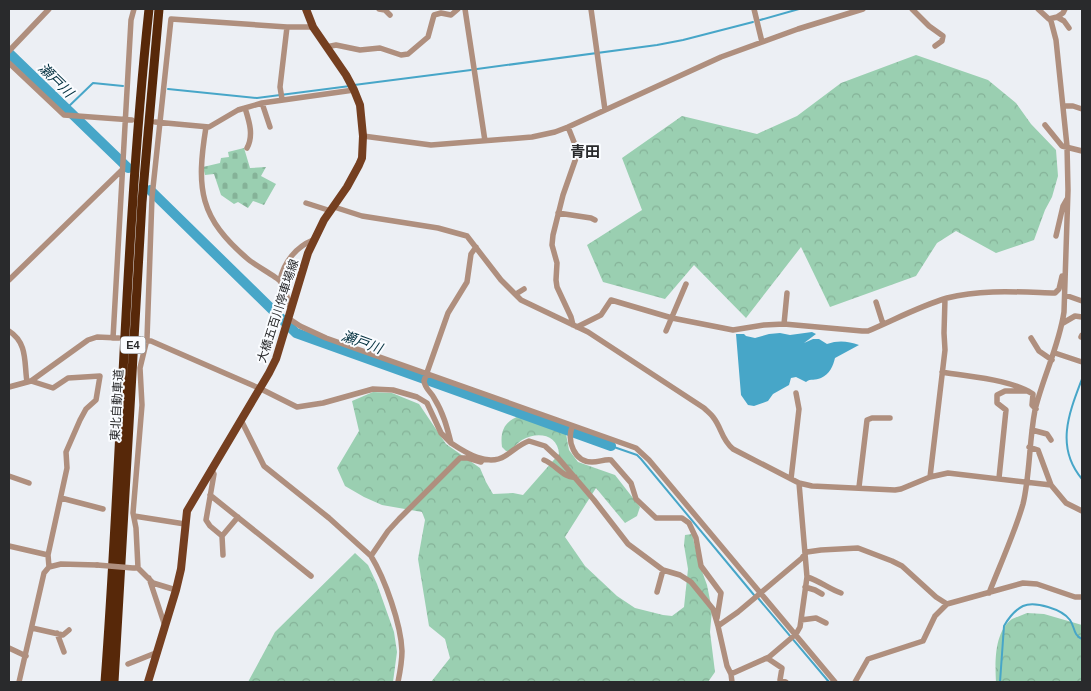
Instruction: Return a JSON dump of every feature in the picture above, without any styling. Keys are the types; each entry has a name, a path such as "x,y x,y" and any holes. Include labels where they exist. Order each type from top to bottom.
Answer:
{"highway":[{"name":"東北自動車道","path":"104,682 127,292 138,131 149,9"},
{"name":"東北自動車道","path":"114,682 141,211 159,9"}],"main road":[{"name":"大橋五百川停車場線","path":"148,682 166,627 181,569 187,511 240,420 261,389 276,359 313,240 347,187 362,158 364,136 360,105 352,87 313,27 306,9"}],"street":[{"path":"9,50 49,9"},
{"path":"9,386 29,382 88,340 97,337 116,338 122,169 129,120 131,20 134,9"},
{"path":"379,9 385,10 390,14"},
{"path":"326,47 336,45 360,50 380,48 401,55 408,54 429,36 431,20 434,15 441,13 452,15 458,9"},
{"path":"465,9 485,141"},
{"path":"591,9 605,110"},
{"path":"754,9 762,42"},
{"path":"364,136 431,145 532,137 555,132 721,57 863,9"},
{"path":"912,9 929,26 943,36 942,41 935,46"},
{"path":"989,593 1023,503 1029,447 1036,409 1063,323 1068,197 1067,147 1056,40 1049,19 1038,9"},
{"path":"1057,18 1065,9"},
{"path":"1049,19 1057,18 1064,21 1069,28"},
{"path":"135,568 136,528 133,510 142,405 140,368 158,123 171,19 313,27"},
{"path":"281,96 287,27"},
{"path":"9,63 64,115 129,120"},
{"path":"158,123 206,127 214,125 232,113 281,96 352,87"},
{"path":"262,103 270,127"},
{"path":"1063,106 1082,109"},
{"path":"245,108 251,138 247,148"},
{"path":"1045,124 1062,146 1082,151"},
{"path":"206,127 200,174 207,210 236,249 251,262 280,280"},
{"path":"568,127 574,142 576,158 558,213 552,245 557,263 557,287 575,326"},
{"path":"9,280 122,169"},
{"path":"1056,236 1063,206 1068,197"},
{"path":"306,203 321,209 333,209 362,216 438,228 470,238 501,280 521,300 588,332 704,408 721,429 725,441 734,449 799,483 812,486 901,489 930,477 948,473 1051,485"},
{"path":"558,213 595,220"},
{"path":"313,240 306,243 289,258 284,267 280,280 288,319 326,338 425,378 636,448 643,454 793,637 835,682"},
{"path":"451,443 446,423 440,410 433,396 425,387 425,378 448,313 467,282 470,254 476,247"},
{"path":"575,326 601,315 611,300 672,318 734,330 784,324 862,331 945,299 988,292 1055,293 1059,289 1062,276 1066,276"},
{"path":"666,331 686,284"},
{"path":"516,294 524,289"},
{"path":"784,324 787,293"},
{"path":"1065,295 1082,301"},
{"path":"930,477 945,350 945,299"},
{"path":"876,302 883,324"},
{"path":"1063,323 1075,316 1082,317"},
{"path":"9,331 16,336 23,349 29,382"},
{"path":"1031,338 1039,351 1052,360"},
{"path":"143,340 261,389 297,407 323,403 373,390 393,390 417,397 427,403 441,433 451,443 483,459 491,461 504,457 529,441 545,446 575,477 628,544 663,570 680,575 692,582 713,608 732,682"},
{"path":"1055,352 1082,362"},
{"path":"942,372 1000,383 1028,391 1033,394 1032,405 1036,409"},
{"path":"19,682 44,574 49,567 48,555 62,498 67,468 66,452 86,409 96,400 100,376 68,378 52,388 29,382"},
{"path":"999,478 1006,410 997,403 997,395 1005,391 1028,391"},
{"path":"791,479 799,409 796,393"},
{"path":"859,487 867,420 872,418 890,418"},
{"path":"240,420 264,466 329,518 371,556 384,580 398,628 402,651 398,682"},
{"path":"572,427 570,434 572,450 584,461 608,460 614,462 631,483 636,499 658,519 682,518 689,523 695,534 701,566 721,593 718,623"},
{"path":"1032,430 1047,434 1051,440"},
{"path":"1029,447 1038,450 1051,485 1062,500 1082,511"},
{"path":"371,556 388,531 460,458 481,462 483,459"},
{"path":"544,460 554,465 568,477 575,477"},
{"path":"211,469 214,474 206,520 222,536"},
{"path":"9,476 29,483"},
{"path":"731,674 767,658 793,637 801,620 807,577 799,483"},
{"path":"210,495 312,576"},
{"path":"62,498 103,509"},
{"path":"134,516 185,524"},
{"path":"223,555 222,536 238,517"},
{"path":"9,546 48,555"},
{"path":"718,623 724,624 802,558 804,554 812,551 844,548 865,550 902,566 936,598 948,604"},
{"path":"49,567 61,564 135,568 154,583 176,590"},
{"path":"657,592 663,570"},
{"path":"807,577 824,584 831,590 841,593"},
{"path":"148,578 166,627"},
{"path":"855,682 868,660 923,641 934,616 948,604 1023,582 1030,582 1082,598"},
{"path":"805,588 822,594"},
{"path":"801,620 816,618 826,623"},
{"path":"32,628 63,635 69,630"},
{"path":"57,633 64,652"},
{"path":"9,648 26,656"},
{"path":"128,664 158,652"},
{"path":"767,658 782,668 780,680 786,682"}],"green space":[{"path":"916,55 988,80 1016,103 1031,124 1056,150 1058,176 1052,197 1034,240 996,253 956,231 937,243 916,276 830,307 801,247 746,318 694,265 665,299 603,282 587,245 642,210 622,158 682,116 757,134 797,116 841,83"},
{"path":"244,148 250,168 266,167 261,176 276,184 264,205 253,201 248,208 238,202 234,204 221,195 214,174 205,175 203,167 220,163 221,158 229,157 228,152"},
{"path":"373,392 392,393 419,404 446,444 480,468 493,494 513,493 523,495 559,454 558,447 551,438 540,435 528,437 520,441 509,451 506,451 502,447 502,436 504,428 510,421 519,416 566,434 569,450 578,462 615,475 640,507 637,516 625,523 596,488 565,537 585,566 617,596 635,608 672,616 684,607 688,569 684,545 685,535 692,534 707,585 712,610 710,632 715,672 708,682 431,682 450,658 445,639 429,626 418,559 425,520 422,512 382,505 364,497 345,486 337,468 359,431 352,401"},
{"path":"355,553 368,565 377,584 394,632 397,652 393,682 248,682 275,632"},
{"path":"1027,613 1044,614 1082,625 1082,682 996,682 997,648 1002,632 1012,619"}],"water":[{"path":"812,332 816,334 804,343 813,339 819,339 827,344 843,342 859,345 835,358 831,370 821,378 806,382 796,377 791,378 789,385 773,394 768,401 754,406 748,405 741,395 736,334 744,334 755,338 769,334 780,333 790,335"}],"waterway":[{"path":"760,20 799,9"},
{"path":"477,69 657,45 753,22"},
{"name":"瀬戸川","path":"9,53 128,168"},
{"path":"354,85 471,70"},
{"path":"66,109 93,83 123,86"},
{"path":"168,89 257,98 350,86"},
{"name":"瀬戸川","path":"150,190 296,333 611,446"},
{"path":"1082,379 1069,417 1067,430 1069,455 1082,479"},
{"path":"611,446 637,455 641,459 754,595"},
{"path":"758,598 829,682"},
{"path":"1000,682 1004,626 1012,615 1023,606 1041,605 1061,612 1070,620 1076,633 1082,639"}],"district":[{"name":"青田","path":"585,151"}]}
